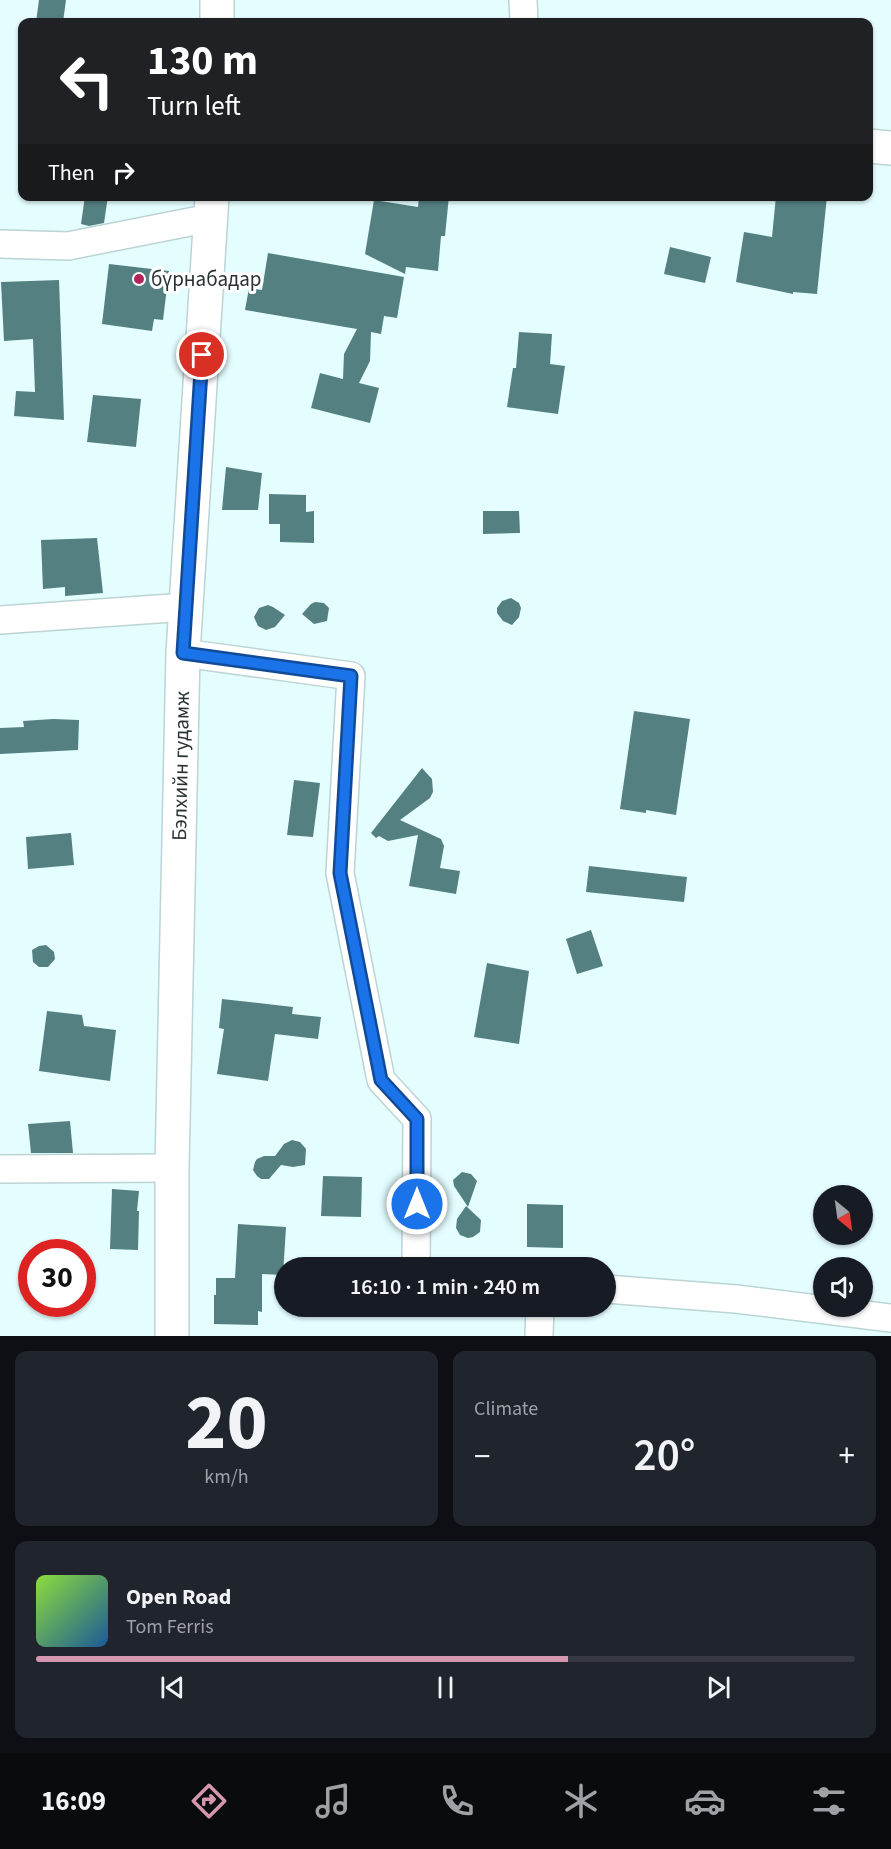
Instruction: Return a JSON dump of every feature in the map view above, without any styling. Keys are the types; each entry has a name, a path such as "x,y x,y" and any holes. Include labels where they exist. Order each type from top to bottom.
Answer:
{"main road":[{"path":"217,0 217,18"},
{"path":"873,146 891,148"},
{"name":"Бэлхийн гудамж","path":"171,1336 172,1168 183,653 211,207"}],"street":[{"path":"523,0 524,18"},
{"path":"0,244 68,246 211,207"},
{"path":"0,620 186,607"},
{"path":"183,653 351,676 340,873 381,1080 417,1119 416,1257"},
{"path":"0,1169 172,1168"},
{"path":"616,1290 736,1299 891,1318"},
{"path":"539,1336 540,1317"}],"building":[{"path":"39,0 66,0 64,18 37,18"},
{"path":"84,201 107,201 104,223 89,226 81,224"},
{"path":"374,201 418,207 419,201 448,201 445,236 441,236 438,271 406,267 405,274 365,254"},
{"path":"776,201 826,201 817,294 793,292 793,294 736,282 744,232 772,237"},
{"path":"670,247 711,257 705,283 664,274"},
{"path":"268,253 404,277 397,318 384,316 381,334 371,332 370,361 359,383 379,388 370,423 311,408 320,373 343,379 344,354 357,329 245,310 249,288 262,290"},
{"path":"109,264 169,271 163,320 154,319 152,331 102,324"},
{"path":"59,280 64,420 14,416 16,391 35,392 33,339 4,341 1,282"},
{"path":"519,332 552,334 550,364 565,366 558,414 507,407 513,368 516,368"},
{"path":"93,395 141,399 136,447 87,442"},
{"path":"226,467 262,473 258,510 222,510"},
{"path":"269,494 306,495 306,512 314,511 314,543 280,542 280,524 269,524"},
{"path":"483,511 519,511 520,533 483,534"},
{"path":"97,538 103,593 65,596 65,587 43,589 41,540"},
{"path":"511,598 519,603 521,608 519,617 512,625 503,621 497,613 497,608 502,601"},
{"path":"315,602 324,603 329,608 327,621 314,624 302,614"},
{"path":"268,605 285,615 275,627 266,630 258,626 254,617 259,608"},
{"path":"634,711 690,719 676,815 620,809"},
{"path":"79,720 78,750 0,754 0,728 24,727 23,721"},
{"path":"422,768 432,779 433,792 430,798 400,820 441,839 444,846 440,868 460,871 456,894 409,886 418,835 388,841 379,836 376,838 371,833"},
{"path":"294,780 320,783 313,837 287,835"},
{"path":"71,833 74,865 28,869 26,837"},
{"path":"589,866 687,877 684,902 586,892"},
{"path":"591,930 603,966 577,974 566,939"},
{"path":"46,945 54,952 55,959 48,967 39,967 33,962 32,950"},
{"path":"487,963 529,971 519,1044 474,1037"},
{"path":"222,999 293,1007 292,1014 321,1017 318,1039 275,1034 268,1081 217,1074 224,1029 219,1028"},
{"path":"47,1011 82,1015 84,1026 116,1030 110,1081 39,1071"},
{"path":"70,1121 73,1153 31,1153 28,1124"},
{"path":"292,1140 300,1142 306,1149 305,1165 293,1167 281,1165 269,1179 261,1179 257,1176 253,1170 257,1159 264,1156 275,1156 284,1144"},
{"path":"462,1172 471,1174 477,1181 468,1207 454,1186 453,1180"},
{"path":"323,1176 362,1177 361,1217 321,1216"},
{"path":"112,1189 139,1191 138,1250 110,1249"},
{"path":"527,1204 563,1205 563,1248 527,1247"},
{"path":"466,1206 481,1220 480,1232 468,1238 460,1235 456,1228 457,1219"},
{"path":"238,1224 286,1227 284,1257 274,1257 274,1275 262,1274 262,1312 258,1311 258,1325 214,1324 216,1278 235,1278"}],"place":[{"name":"бүрнабадар","path":"139,279"}],"route":[{"path":"202,355 183,653 351,676 340,873 381,1080 417,1119 417,1204"}]}
